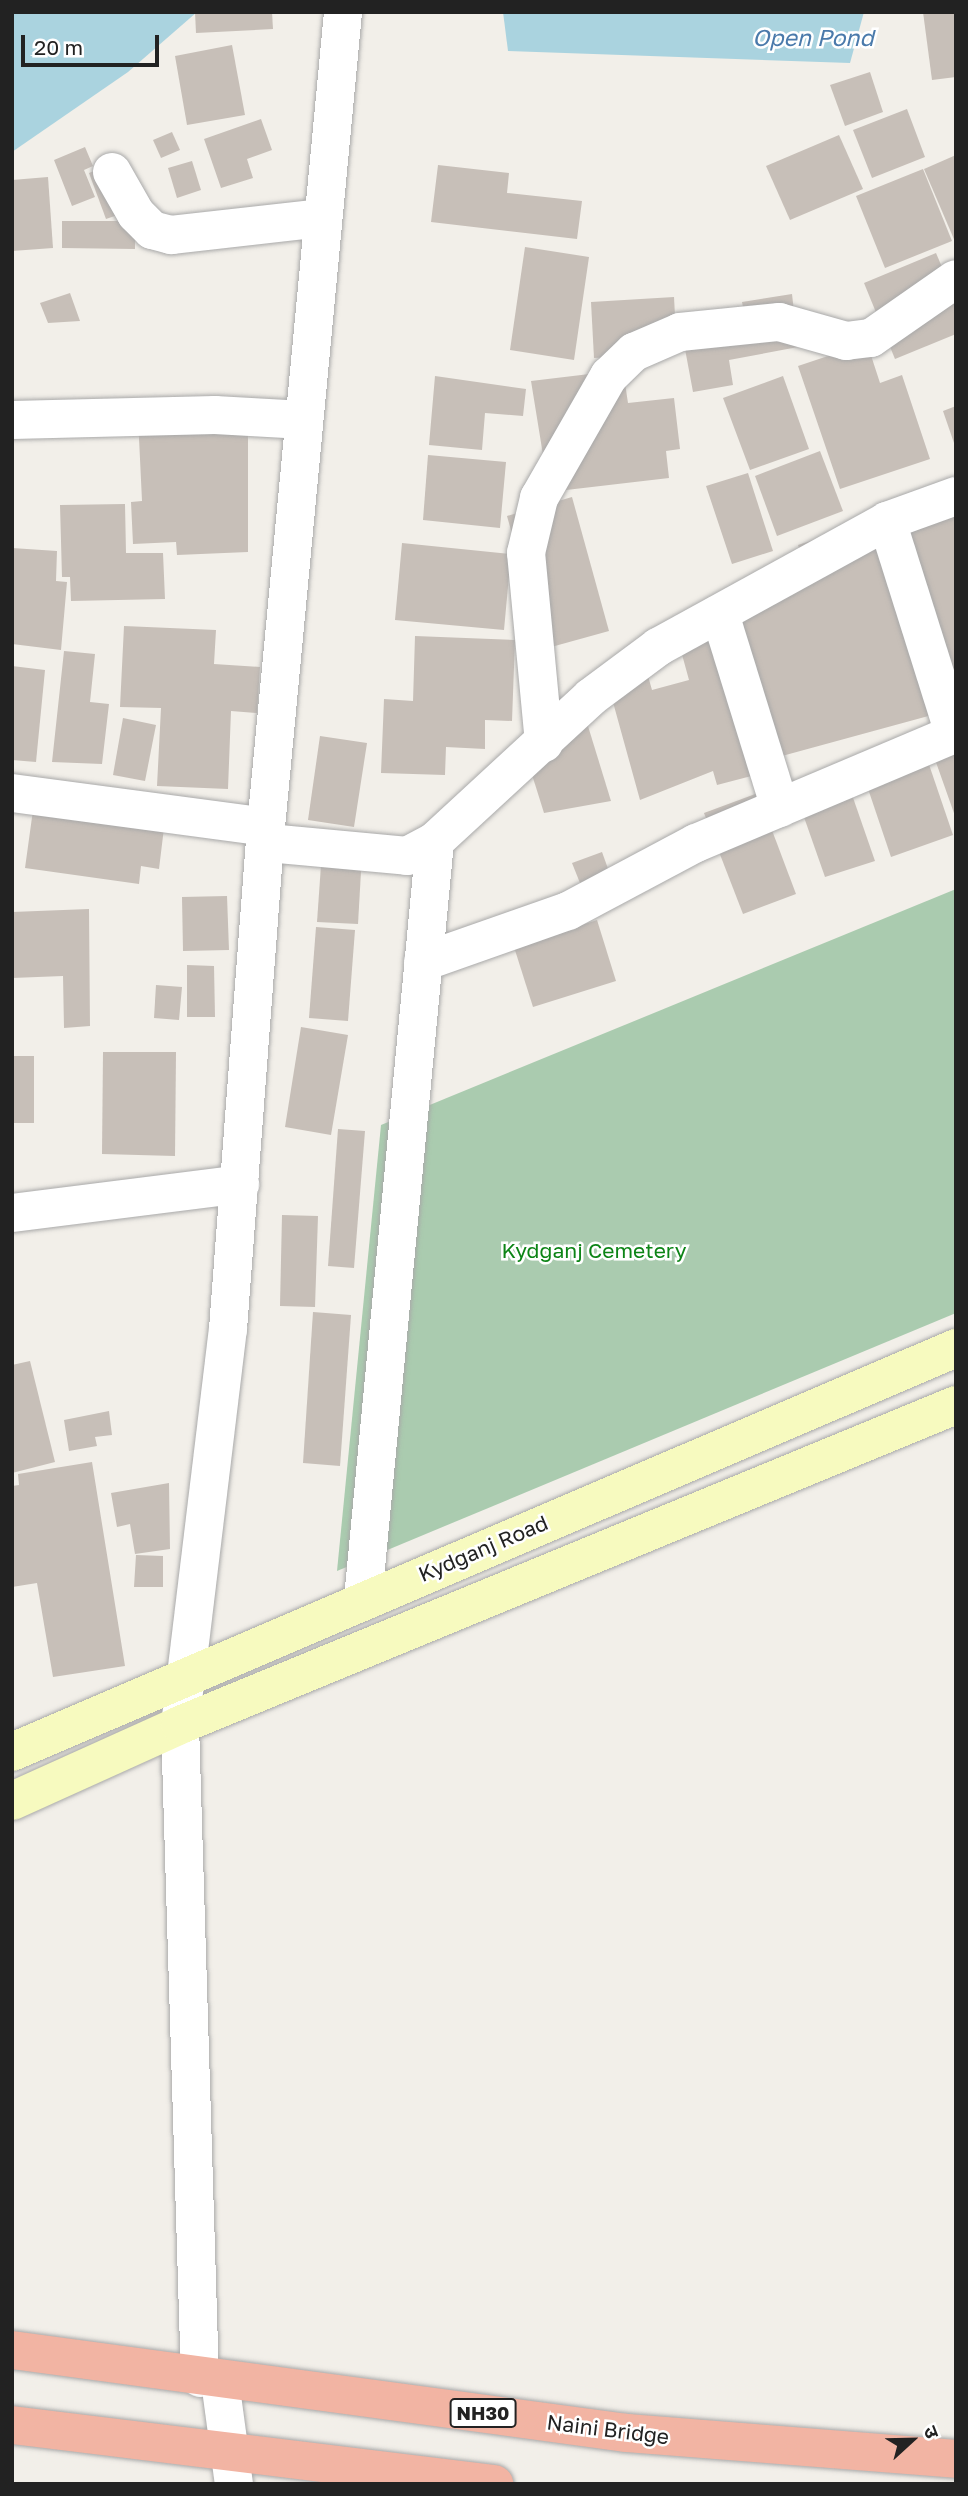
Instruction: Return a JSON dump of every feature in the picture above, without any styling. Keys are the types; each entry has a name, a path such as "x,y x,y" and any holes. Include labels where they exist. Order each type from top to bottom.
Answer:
{"highway":[{"name":"Naini Bridge","path":"12,2350 210,2379 627,2433 956,2459"},
{"path":"12,2425 231,2467 494,2484"}],"main road":[{"name":"Kydganj Road","path":"12,1752 186,1674 956,1348"},
{"path":"12,1801 180,1725 956,1405"}],"street":[{"path":"231,2467 210,2379 180,1725 240,1184 303,420 343,12"},
{"path":"112,172 136,214 152,230 171,234 323,218"},
{"path":"544,743 526,554 539,498 609,376 634,352 680,332 779,322 846,341 871,338 956,279"},
{"path":"12,420 215,415 303,420"},
{"path":"12,793 267,835 406,851 544,743 659,647 887,521 956,496"},
{"path":"423,962 547,920 696,843 955,733 887,521"},
{"path":"720,614 779,808"},
{"path":"363,1599 423,962 406,851"},
{"path":"12,1213 240,1184"}],"green space":[{"name":"Kydganj Cemetery","path":"956,889 956,1313 337,1571 381,1125"}],"water":[{"path":"12,12 197,12 128,72 12,152"},
{"name":"Open Pond","path":"503,12 864,12 850,63 508,51"}],"building":[{"path":"195,12 272,12 273,29 196,33"},
{"path":"923,12 956,12 956,77 932,80"},
{"path":"232,45 245,115 187,125 175,56"},
{"path":"870,72 883,112 845,126 830,85"},
{"path":"907,109 925,157 872,178 853,130"},
{"path":"261,119 272,150 247,159 253,178 221,188 204,139"},
{"path":"172,132 180,150 161,158 153,140"},
{"path":"839,135 863,189 790,220 766,166"},
{"path":"85,147 93,166 84,170 95,197 72,206 54,160"},
{"path":"956,155 956,244 924,169"},
{"path":"192,161 201,190 177,198 168,168"},
{"path":"118,162 135,209 106,219 89,173"},
{"path":"438,165 509,173 507,193 582,201 577,239 431,222"},
{"path":"923,169 952,241 885,268 856,196"},
{"path":"48,177 53,248 12,251 12,180"},
{"path":"62,221 135,221 135,249 62,248"},
{"path":"525,247 589,257 574,360 510,350"},
{"path":"936,253 956,300 956,334 895,359 864,283"},
{"path":"70,293 80,321 48,323 40,303"},
{"path":"792,294 798,347 729,360 733,385 693,392 685,349 746,324 742,302"},
{"path":"674,297 677,354 594,358 591,302"},
{"path":"867,343 880,383 902,375 930,459 840,489 798,366"},
{"path":"623,370 628,403 674,398 680,449 666,451 669,478 549,492 531,381"},
{"path":"435,376 526,389 523,416 485,413 482,450 429,445"},
{"path":"783,376 809,449 750,470 723,398"},
{"path":"956,406 956,446 955,446 943,411"},
{"path":"248,412 248,552 177,555 176,542 133,544 131,502 142,501 138,417"},
{"path":"820,451 843,511 777,536 755,476"},
{"path":"428,455 506,462 500,528 423,520"},
{"path":"748,473 773,551 732,564 706,486"},
{"path":"956,480 956,691 883,513"},
{"path":"572,497 609,631 544,649 507,516"},
{"path":"125,504 126,553 163,553 165,599 71,601 70,577 62,577 60,505"},
{"path":"879,519 943,712 771,759 718,597 806,568 798,545"},
{"path":"402,543 511,554 504,630 395,620"},
{"path":"12,548 57,551 56,581 67,582 61,650 12,644"},
{"path":"712,607 759,774 717,785 713,771 640,800 603,666 642,655 652,690 689,680 672,618"},
{"path":"124,626 216,630 214,664 260,667 257,713 231,711 228,789 157,786 161,708 120,707"},
{"path":"415,636 515,640 512,721 485,720 485,749 446,747 445,775 381,773 384,699 413,701"},
{"path":"64,651 95,654 90,702 109,704 102,764 52,762"},
{"path":"12,666 45,670 36,762 12,760"},
{"path":"580,700 611,801 544,813 523,746"},
{"path":"123,718 156,725 145,781 113,775"},
{"path":"956,723 956,816 955,816 926,734"},
{"path":"320,736 367,743 354,827 308,820"},
{"path":"921,741 953,835 891,857 859,762"},
{"path":"842,766 875,861 825,877 792,783"},
{"path":"758,793 796,894 743,914 704,813"},
{"path":"168,795 159,869 141,866 139,884 25,868 33,810"},
{"path":"322,851 362,854 358,924 317,922"},
{"path":"602,852 611,877 582,888 572,863"},
{"path":"227,896 229,950 183,951 182,897"},
{"path":"89,909 90,1026 64,1028 63,976 12,978 12,912"},
{"path":"597,920 616,981 533,1007 514,947"},
{"path":"316,927 355,930 348,1021 309,1018"},
{"path":"187,965 214,966 215,1017 187,1017"},
{"path":"156,985 182,987 179,1020 154,1018"},
{"path":"301,1027 348,1035 331,1135 285,1127"},
{"path":"103,1052 176,1052 175,1156 102,1154"},
{"path":"12,1056 34,1056 34,1123 12,1123"},
{"path":"338,1129 365,1131 354,1268 328,1266"},
{"path":"282,1215 318,1216 315,1307 280,1306"},
{"path":"313,1312 351,1315 340,1466 303,1463"},
{"path":"30,1361 55,1462 12,1473 12,1365"},
{"path":"109,1411 112,1435 95,1437 97,1446 69,1451 64,1420"},
{"path":"92,1462 125,1666 53,1677 37,1583 12,1587 12,1486 19,1485 18,1474"},
{"path":"169,1483 170,1549 135,1554 130,1524 117,1527 111,1493"},
{"path":"136,1555 163,1556 163,1587 134,1587"}]}
